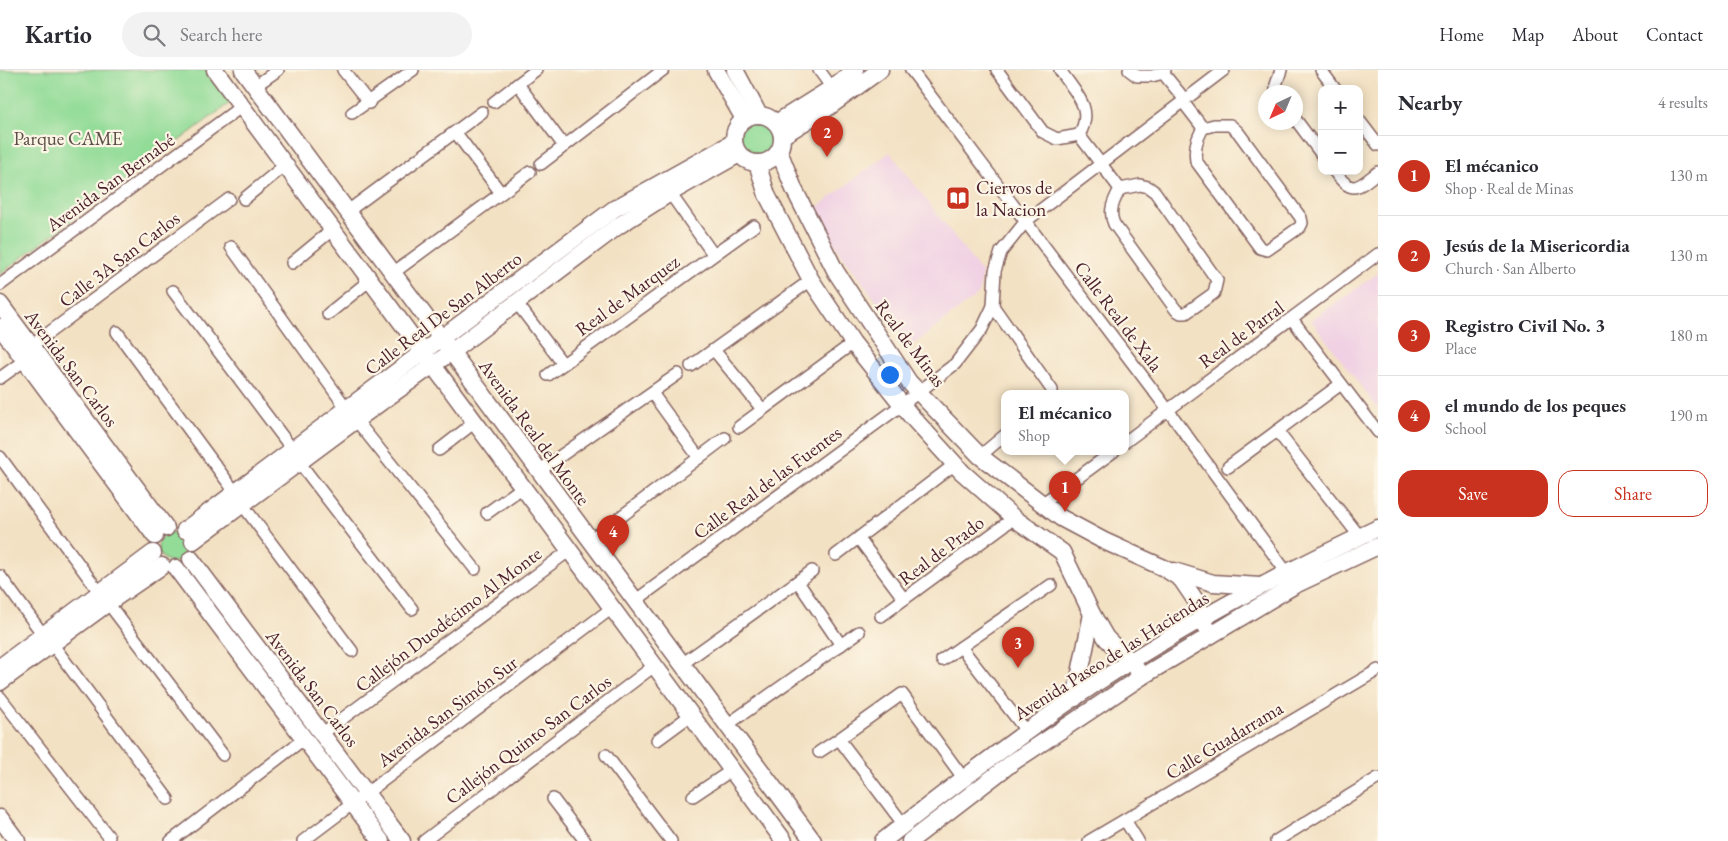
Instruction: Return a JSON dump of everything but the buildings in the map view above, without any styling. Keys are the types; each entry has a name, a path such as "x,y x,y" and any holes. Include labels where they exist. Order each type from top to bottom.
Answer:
{"street":[{"path":"215,70 284,166 732,770 777,838"},
{"name":"Avenida Real del Monte","path":"243,70 812,841"},
{"path":"255,86 278,70"},
{"path":"343,70 369,103"},
{"path":"352,113 369,103 413,70"},
{"path":"494,102 536,70"},
{"path":"541,164 663,70"},
{"path":"716,70 752,117"},
{"path":"735,70 752,117"},
{"path":"819,70 832,88"},
{"path":"779,137 765,116 752,117 736,130 737,148 750,162 757,163 770,160 779,137 832,88 855,70"},
{"path":"779,137 826,109 880,70"},
{"name":"Calle Real de Xala","path":"912,70 1168,410 1291,579"},
{"path":"997,70 1044,132 1057,139 1079,136"},
{"path":"1060,70 1084,105 1085,125 1079,136"},
{"path":"1129,70 1137,76 1152,76 1164,71 1203,128"},
{"path":"1052,390 993,306 995,271 1001,252 1026,220 1224,70"},
{"path":"1276,85 1281,70"},
{"path":"1321,70 1332,85"},
{"path":"518,84 564,146"},
{"name":"Avenida San Bernabé","path":"0,285 242,106"},
{"path":"348,211 482,112"},
{"path":"1214,125 1230,126 1238,132 1301,218 1302,223 1300,227 1267,250 1260,248 1196,160 1194,151 1196,140 1203,128 1214,125"},
{"path":"1363,125 1378,145"},
{"path":"1303,129 1318,150"},
{"path":"456,133 501,193"},
{"path":"1079,136 1120,189"},
{"name":"Real de Minas","path":"779,137 794,189 836,272 910,382 980,456 1061,518 1104,541 1164,568 1181,579 1196,601 1202,619 1211,635"},
{"name":"Calle Real De San Alberto","path":"189,536 351,414 428,359 451,352 618,226 737,148"},
{"name":"Calle Real De San Alberto","path":"428,359 441,338 614,209 737,148"},
{"path":"757,163 767,196 811,280 853,343 962,472 1014,518 1062,552 1092,614 1106,638 1121,653 1132,660 1141,677"},
{"path":"244,199 284,166"},
{"path":"393,273 530,172"},
{"path":"1337,175 1343,183 1351,188 1359,186 1378,172"},
{"path":"1140,185 1148,187 1155,192 1217,280 1214,293 1186,313 1176,310 1114,224 1111,216 1112,206 1120,189 1140,185"},
{"path":"670,193 714,254"},
{"name":"Calle 3A San Carlos","path":"0,378 28,353 229,199"},
{"name":"Real de Marquez","path":"548,375 754,226"},
{"path":"292,263 332,230"},
{"path":"231,248 351,414 475,569"},
{"name":"Real de Parral","path":"1129,439 1378,254"},
{"path":"328,314 370,280"},
{"path":"691,366 811,280"},
{"path":"172,291 412,610"},
{"path":"516,302 563,364"},
{"name":"Avenida San Carlos","path":"0,304 28,353 160,532"},
{"name":"Calle Real de las Fuentes","path":"635,601 955,364 982,329 993,306"},
{"path":"1292,319 1378,432"},
{"name":"Avenida San Carlos","path":"0,327 28,353"},
{"path":"117,332 352,650"},
{"path":"739,427 853,343"},
{"path":"714,350 762,409"},
{"path":"539,471 678,374"},
{"path":"1228,467 1341,384"},
{"path":"652,393 699,458"},
{"path":"439,450 475,422"},
{"path":"1277,431 1360,537"},
{"path":"590,540 725,438"},
{"path":"980,456 1001,439"},
{"path":"1042,504 1109,455"},
{"path":"0,456 104,598 223,754"},
{"path":"836,555 955,464"},
{"path":"487,513 523,487"},
{"name":"Real de Prado","path":"859,539 904,600 1014,518"},
{"path":"0,682 48,640 104,598 164,562 187,564 193,553 189,536 179,527 160,532 152,547 164,562"},
{"name":"Avenida Paseo de las Haciendas","path":"910,841 1012,762 1141,677 1211,635 1291,579 1378,528"},
{"name":"Avenida Paseo de las Haciendas","path":"883,841 1027,732 1132,660 1260,586 1291,579 1378,546"},
{"name":"Callejón Duodécimo Al Monte","path":"322,734 570,550"},
{"name":"Avenida San Carlos","path":"191,559 402,841"},
{"name":"Avenida San Carlos","path":"164,562 305,738 382,841"},
{"path":"1164,568 1213,583 1260,586"},
{"path":"682,664 812,572"},
{"path":"0,576 168,799"},
{"path":"798,582 841,645"},
{"path":"942,660 1051,586"},
{"path":"881,616 904,600"},
{"name":"Avenida San Simón Sur","path":"302,841 612,608"},
{"path":"1075,698 1092,614"},
{"path":"727,725 859,632"},
{"path":"0,667 48,640"},
{"path":"961,647 1027,732"},
{"name":"Callejón Quinto San Carlos","path":"424,841 654,666"},
{"name":"Calle Guadarrama","path":"1089,841 1378,670"},
{"path":"819,752 906,690 964,779"},
{"path":"0,697 108,837"},
{"path":"657,740 691,714"},
{"path":"171,841 305,738"},
{"path":"839,739 904,825"},
{"path":"606,755 671,841"},
{"path":"693,796 732,770"},
{"path":"1276,841 1378,778"},
{"path":"553,800 585,841"},
{"path":"0,818 17,841"},
{"path":"1125,820 1138,841"}],"shaded area":[{"path":"890,152 982,273 979,294 910,347 811,212"},
{"path":"1378,273 1378,409 1311,320"}],"green space":[{"name":"Parque CAME","path":"0,70 207,70 231,102 0,274"},
{"path":"757,121 764,122 770,126 774,132 774,146 770,152 764,156 757,157 750,156 744,152 740,146 739,139 740,132 744,126 750,122"},
{"path":"173,532 184,536 188,547 184,558 173,562 162,558 158,547 162,536"}],"place":[{"name":"Jesús de la Misericordia","path":"827,157"},
{"name":"Ciervos de la Nacion","path":"958,198"},
{"name":"El mécanico","path":"1065,512"},
{"name":"el mundo de los peques","path":"613,556"},
{"name":"Registro Civil No. 3","path":"1018,668"}]}
